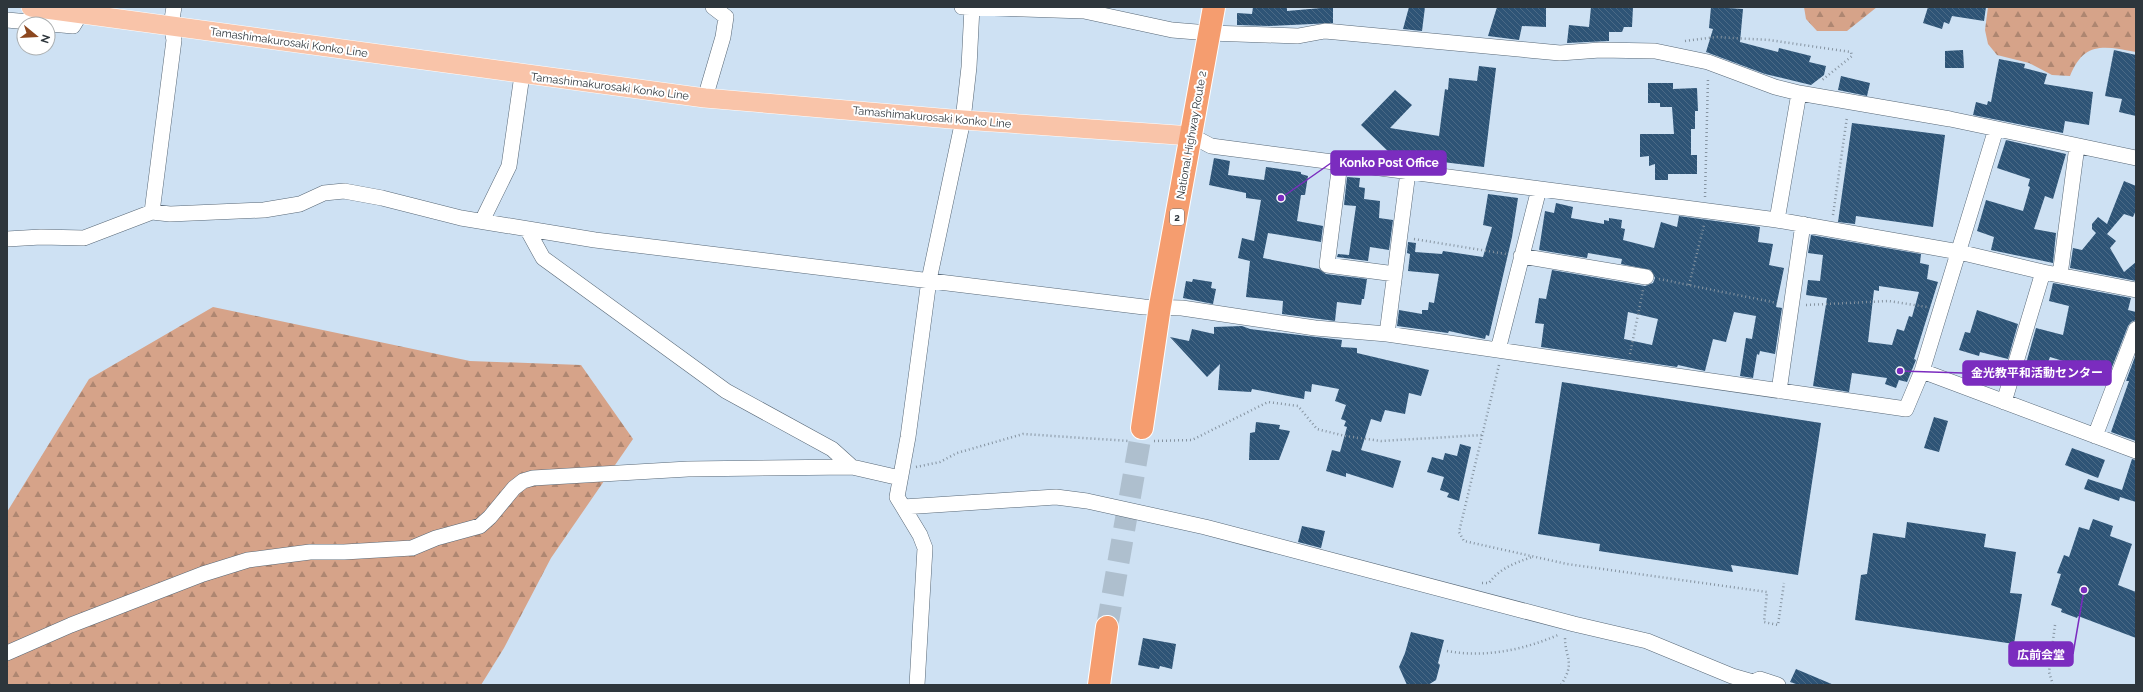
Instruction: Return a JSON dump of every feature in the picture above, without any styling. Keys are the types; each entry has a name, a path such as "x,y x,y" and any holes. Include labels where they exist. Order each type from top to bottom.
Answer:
{"highway":[{"name":"National Highway Route 2","path":"1142,437 1160,306 1192,136 1214,7"},
{"path":"1099,685 1107,627"}],"main road":[{"name":"Tamashimakurosaki Konko Line","path":"31,7 81,14 172,16 522,74 705,98 962,120 1192,136"}],"street":[{"path":"705,98 726,17 713,7"},
{"path":"962,7 1084,11 1172,30 1209,33 1298,36 1325,30 1560,53 1600,50 1655,51 1708,62 1775,87 1802,93 1850,100 2136,158"},
{"path":"917,685 925,548 920,535 897,497 908,437 929,280 962,120 969,67 972,7"},
{"path":"7,20 73,26 81,14"},
{"path":"152,212 174,40 172,16"},
{"path":"482,221 509,166 522,74"},
{"path":"1777,220 1802,93"},
{"path":"7,239 41,237 84,238 152,212 170,214 264,210 300,204 324,194 344,191 482,221 595,240 1144,307 1160,306 1315,328 1387,334 1906,410 1922,371 1996,129"},
{"path":"1192,136 1211,146 1803,224 1959,252 2043,272 2136,290"},
{"path":"2060,275 2077,146"},
{"path":"1340,163 1327,265 1395,274"},
{"path":"1387,334 1408,172"},
{"path":"1500,351 1521,256 1539,189"},
{"path":"1779,391 1803,224"},
{"path":"527,228 544,258 726,391 832,449 852,468"},
{"path":"1521,256 1646,277"},
{"path":"2004,402 2043,272"},
{"path":"2095,436 2135,336"},
{"path":"1922,371 2136,451"},
{"path":"7,653 71,625 203,574 248,560 310,552 344,552 412,548 436,538 480,526 490,517 514,488 523,481 533,478 688,469 852,468 901,473"},
{"path":"903,507 1056,497 1087,501 1205,527 1566,627 1647,641 1732,676 1753,682 1760,679 1778,685"}],"path":[{"path":"1680,42 1716,37 1769,40 1851,52 1852,56 1802,93"},
{"path":"1690,285 1702,240 1706,211 1708,62"},
{"path":"1831,229 1850,100"},
{"path":"1400,237 1521,256"},
{"path":"1628,369 1646,277 1779,304 1805,305 1889,301 1941,309"},
{"path":"1500,351 1483,435 1459,532 1464,541 1567,564 1767,592 1764,622 1778,624 1784,583"},
{"path":"901,473 940,462 957,453 1023,434 1142,437 1192,440 1268,402 1298,406 1317,429 1345,436 1381,441 1483,435"},
{"path":"1481,583 1489,584 1495,575 1505,568 1532,557"},
{"path":"2053,685 2049,672 2055,625"},
{"path":"1447,651 1469,655 1510,650 1536,644 1566,627"},
{"path":"1560,685 1568,674 1570,661 1565,638 1566,627"}],"green space":[{"path":"1804,7 1877,7 1847,31 1817,31 1806,19"},
{"path":"1988,7 2136,7 2136,52 2114,48 2096,49 2089,51 2082,57 2070,76 2052,75 2029,63 1997,55 1988,44 1985,30"},
{"path":"213,307 470,361 581,365 633,439 551,558 504,648 481,685 7,685 7,512 89,379"}],"building":[{"path":"1253,7 1287,7 1287,11 1333,7 1333,23 1269,26 1237,25 1237,13 1252,14"},
{"path":"1409,7 1425,7 1422,31 1403,29"},
{"path":"1497,7 1546,7 1546,27 1522,26 1519,40 1488,36"},
{"path":"1591,7 1633,7 1632,27 1624,27 1622,32 1609,32 1609,41 1567,43 1569,25 1589,27"},
{"path":"1711,7 1743,9 1740,42 1778,52 1779,48 1811,56 1809,62 1826,66 1824,75 1811,85 1765,74 1706,52 1713,29 1709,28"},
{"path":"1928,7 1986,7 1984,21 1952,16 1949,24 1944,22 1942,29 1923,23"},
{"path":"1963,50 1964,68 1945,68 1945,51"},
{"path":"2114,50 2136,55 2136,116 2119,112 2122,99 2105,96"},
{"path":"1999,59 2025,64 2024,68 2047,74 2044,84 2093,92 2089,125 2065,121 2063,133 1973,115 1976,102 1987,105 1988,101 1991,102"},
{"path":"1479,66 1496,68 1484,167 1426,160 1426,162 1394,157 1361,125 1395,90 1412,105 1390,128 1439,136 1445,89 1448,90 1449,78 1477,81"},
{"path":"1841,76 1870,83 1867,96 1838,90"},
{"path":"1648,83 1673,83 1673,89 1697,88 1698,111 1695,111 1695,129 1691,129 1691,155 1697,155 1697,174 1668,174 1668,180 1655,180 1655,164 1649,166 1649,156 1640,157 1640,134 1674,134 1672,107 1660,107 1660,103 1648,103"},
{"path":"1852,123 1945,135 1933,227 1856,216 1855,224 1838,222"},
{"path":"2006,140 2066,154 2053,199 2045,196 2034,229 2056,233 2053,263 1991,250 1994,237 1977,231 1986,200 2023,211 2030,187 2028,186 2030,179 1997,168"},
{"path":"1214,158 1230,161 1228,175 1264,180 1266,167 1301,172 1301,174 1308,176 1305,195 1301,195 1297,221 1323,226 1321,242 1268,233 1263,258 1319,269 1326,274 1367,279 1364,299 1362,299 1361,305 1337,302 1335,321 1282,314 1283,301 1246,297 1250,261 1238,258 1242,238 1254,241 1261,200 1246,198 1246,193 1209,185"},
{"path":"1347,177 1360,178 1359,187 1365,188 1364,199 1380,201 1379,218 1393,220 1389,250 1370,247 1368,261 1337,257 1338,254 1349,255 1356,206 1344,205"},
{"path":"2124,181 2136,186 2136,210 2133,217 2124,214 2107,234 2116,241 2110,248 2124,272 2136,262 2136,281 2070,268 2073,248 2082,250 2096,233 2092,229 2092,224 2098,217 2107,224"},
{"path":"1488,194 1518,198 1512,237 1489,336 1486,335 1485,339 1449,331 1448,333 1397,326 1399,310 1422,314 1422,310 1428,310 1429,302 1434,303 1439,274 1408,271 1410,254 1407,253 1408,242 1416,243 1415,252 1442,254 1443,251 1483,257 1492,227 1483,225"},
{"path":"1556,203 1573,207 1571,218 1604,224 1604,220 1609,221 1609,218 1622,220 1621,228 1625,229 1623,240 1654,248 1661,222 1677,227 1679,216 1760,227 1758,242 1773,244 1769,265 1784,268 1776,307 1782,308 1775,354 1760,351 1759,355 1757,354 1753,378 1740,376 1746,338 1752,339 1756,316 1734,312 1726,342 1713,339 1705,371 1678,365 1677,367 1541,347 1544,324 1535,323 1539,298 1546,299 1552,270 1645,286 1653,283 1655,278 1651,270 1621,264 1622,259 1588,253 1587,258 1539,250 1545,211 1554,213","holes":["1628,312 1658,319 1652,345 1624,339"]},
{"path":"1811,235 1921,254 1920,263 1929,265 1927,279 1938,282 1914,359 1916,360 1907,382 1899,380 1896,388 1885,384 1887,378 1852,373 1849,392 1813,386 1827,298 1806,295 1808,280 1820,281 1823,255 1808,253","holes":["1879,286 1919,292 1912,317 1909,316 1904,331 1897,329 1892,345 1868,342 1874,290 1879,291"]},
{"path":"1193,279 1212,282 1211,288 1216,289 1213,304 1183,298 1186,281 1192,282"},
{"path":"2053,283 2131,298 2128,310 2136,312 2136,320 2131,322 2128,326 2109,375 2050,357 2044,373 2034,378 2023,374 2036,328 2063,335 2069,306 2049,301"},
{"path":"1977,310 2018,324 2008,359 1980,352 1979,356 1959,350 1965,332 1970,333"},
{"path":"1242,326 1250,329 1342,340 1341,347 1357,348 1357,353 1429,370 1421,396 1409,393 1405,414 1385,410 1381,422 1371,419 1361,450 1401,461 1393,488 1346,473 1346,477 1326,471 1332,450 1340,452 1347,427 1344,426 1346,421 1341,419 1346,405 1335,401 1339,389 1312,384 1311,392 1305,391 1304,399 1252,389 1251,392 1218,390 1220,364 1207,377 1170,337 1189,341 1192,329 1214,334 1214,327"},
{"path":"2136,354 2136,441 2111,432 2129,381 2126,381"},
{"path":"1562,382 1821,423 1798,575 1731,565 1733,572 1599,551 1600,544 1538,534"},
{"path":"1934,417 1948,421 1939,452 1924,448"},
{"path":"1256,422 1280,425 1279,429 1290,431 1279,460 1249,460 1250,433 1255,432"},
{"path":"1460,444 1471,447 1459,501 1447,497 1449,493 1440,490 1444,477 1427,472 1432,457 1443,460 1445,453 1457,456"},
{"path":"2072,448 2105,460 2098,478 2065,465"},
{"path":"2132,459 2136,460 2136,502 2120,497 2119,501 2084,489 2088,479 2122,490"},
{"path":"2093,519 2113,526 2110,536 2132,544 2118,585 2136,592 2136,638 2078,616 2077,618 2061,612 2062,609 2051,605 2061,574 2057,573 2064,555 2069,557 2079,527 2089,530"},
{"path":"1907,522 1986,534 1984,547 2016,552 2010,593 2022,594 2014,644 1855,620 1861,575 1867,574 1873,533 1905,538"},
{"path":"1302,526 1325,531 1321,548 1298,542"},
{"path":"1411,632 1444,640 1438,663 1440,665 1436,680 1428,685 1407,685 1399,667"},
{"path":"1143,638 1176,644 1172,669 1160,666 1159,669 1138,665"},
{"path":"1796,669 1834,685 1799,685 1790,682"}],"tunnel":[{"path":"1107,627 1142,428"}],"place":[{"name":"Konko Post Office","path":"1281,198"},
{"name":"金光教平和活動センター","path":"1900,371"},
{"name":"広前会堂","path":"2084,590"}]}
